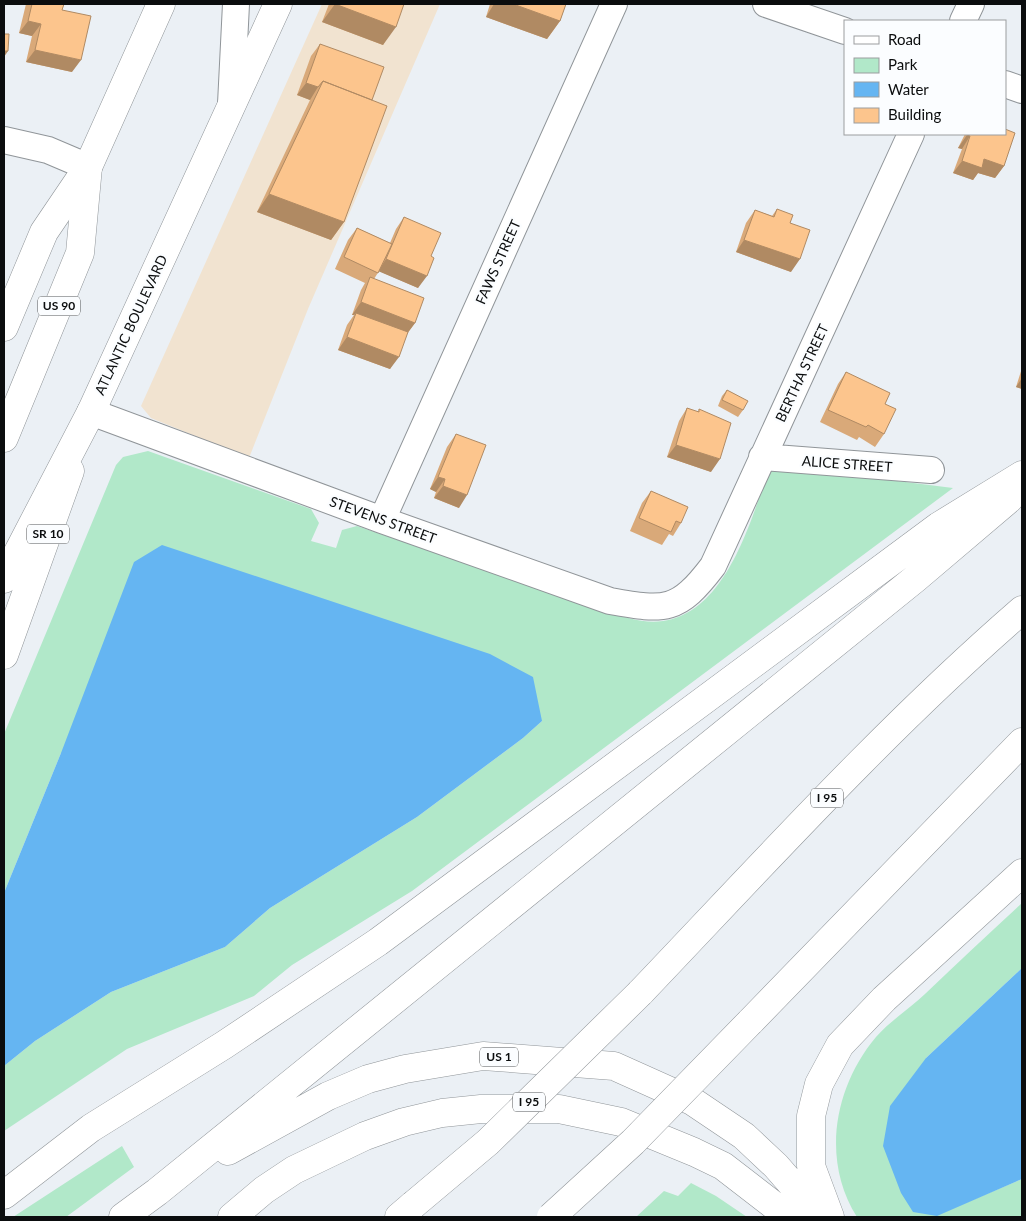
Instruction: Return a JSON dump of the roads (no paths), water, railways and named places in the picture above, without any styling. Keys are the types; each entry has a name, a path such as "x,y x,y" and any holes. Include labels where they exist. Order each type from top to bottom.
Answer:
{"main road":[{"name":"US 90","path":"4,438 80,253 88,167 161,4"},
{"name":"ATLANTIC BOULEVARD","path":"4,655 91,412 278,4"},
{"path":"4,327 44,232 88,167"},
{"path":"4,579 91,412"},
{"path":"4,1195 91,1128 215,1050 378,942 939,526 1022,476"},
{"path":"157,1192 909,584 1022,488"},
{"name":"I 95","path":"406,1211 488,1142 640,993 860,764 978,649 1022,610"},
{"path":"550,1217 633,1142 1022,742"},
{"path":"830,1217 811,1166 811,1124 819,1084 840,1045 884,999 1022,873"},
{"name":"US 1","path":"123,1217 157,1192 288,1117 368,1079 439,1062 483,1056 614,1066 692,1101 744,1136 792,1184 817,1217"},
{"path":"232,1217 264,1190 294,1170 365,1136 404,1122 442,1113 481,1109 559,1109 621,1122 724,1166 789,1217"},
{"path":"4,1170 91,1128"}],"street":[{"path":"231,108 236,4"},
{"name":"FAWS STREET","path":"382,520 614,4"},
{"path":"766,4 844,31"},
{"path":"964,20 972,4"},
{"path":"1006,84 1022,90"},
{"name":"BERTHA STREET","path":"678,603 695,590 713,566 911,135"},
{"path":"4,140 48,150 88,167"},
{"name":"STEVENS STREET","path":"91,412 382,520 610,601 647,608 678,603"},
{"name":"ALICE STREET","path":"762,458 931,470"}],"water":[{"path":"162,545 490,654 533,677 542,721 523,738 417,817 270,908 225,947 111,992 35,1041 4,1066 4,893 61,753 134,562"},
{"path":"1022,968 1022,1179 937,1216 913,1212 901,1193 883,1146 890,1106 926,1058"}]}
